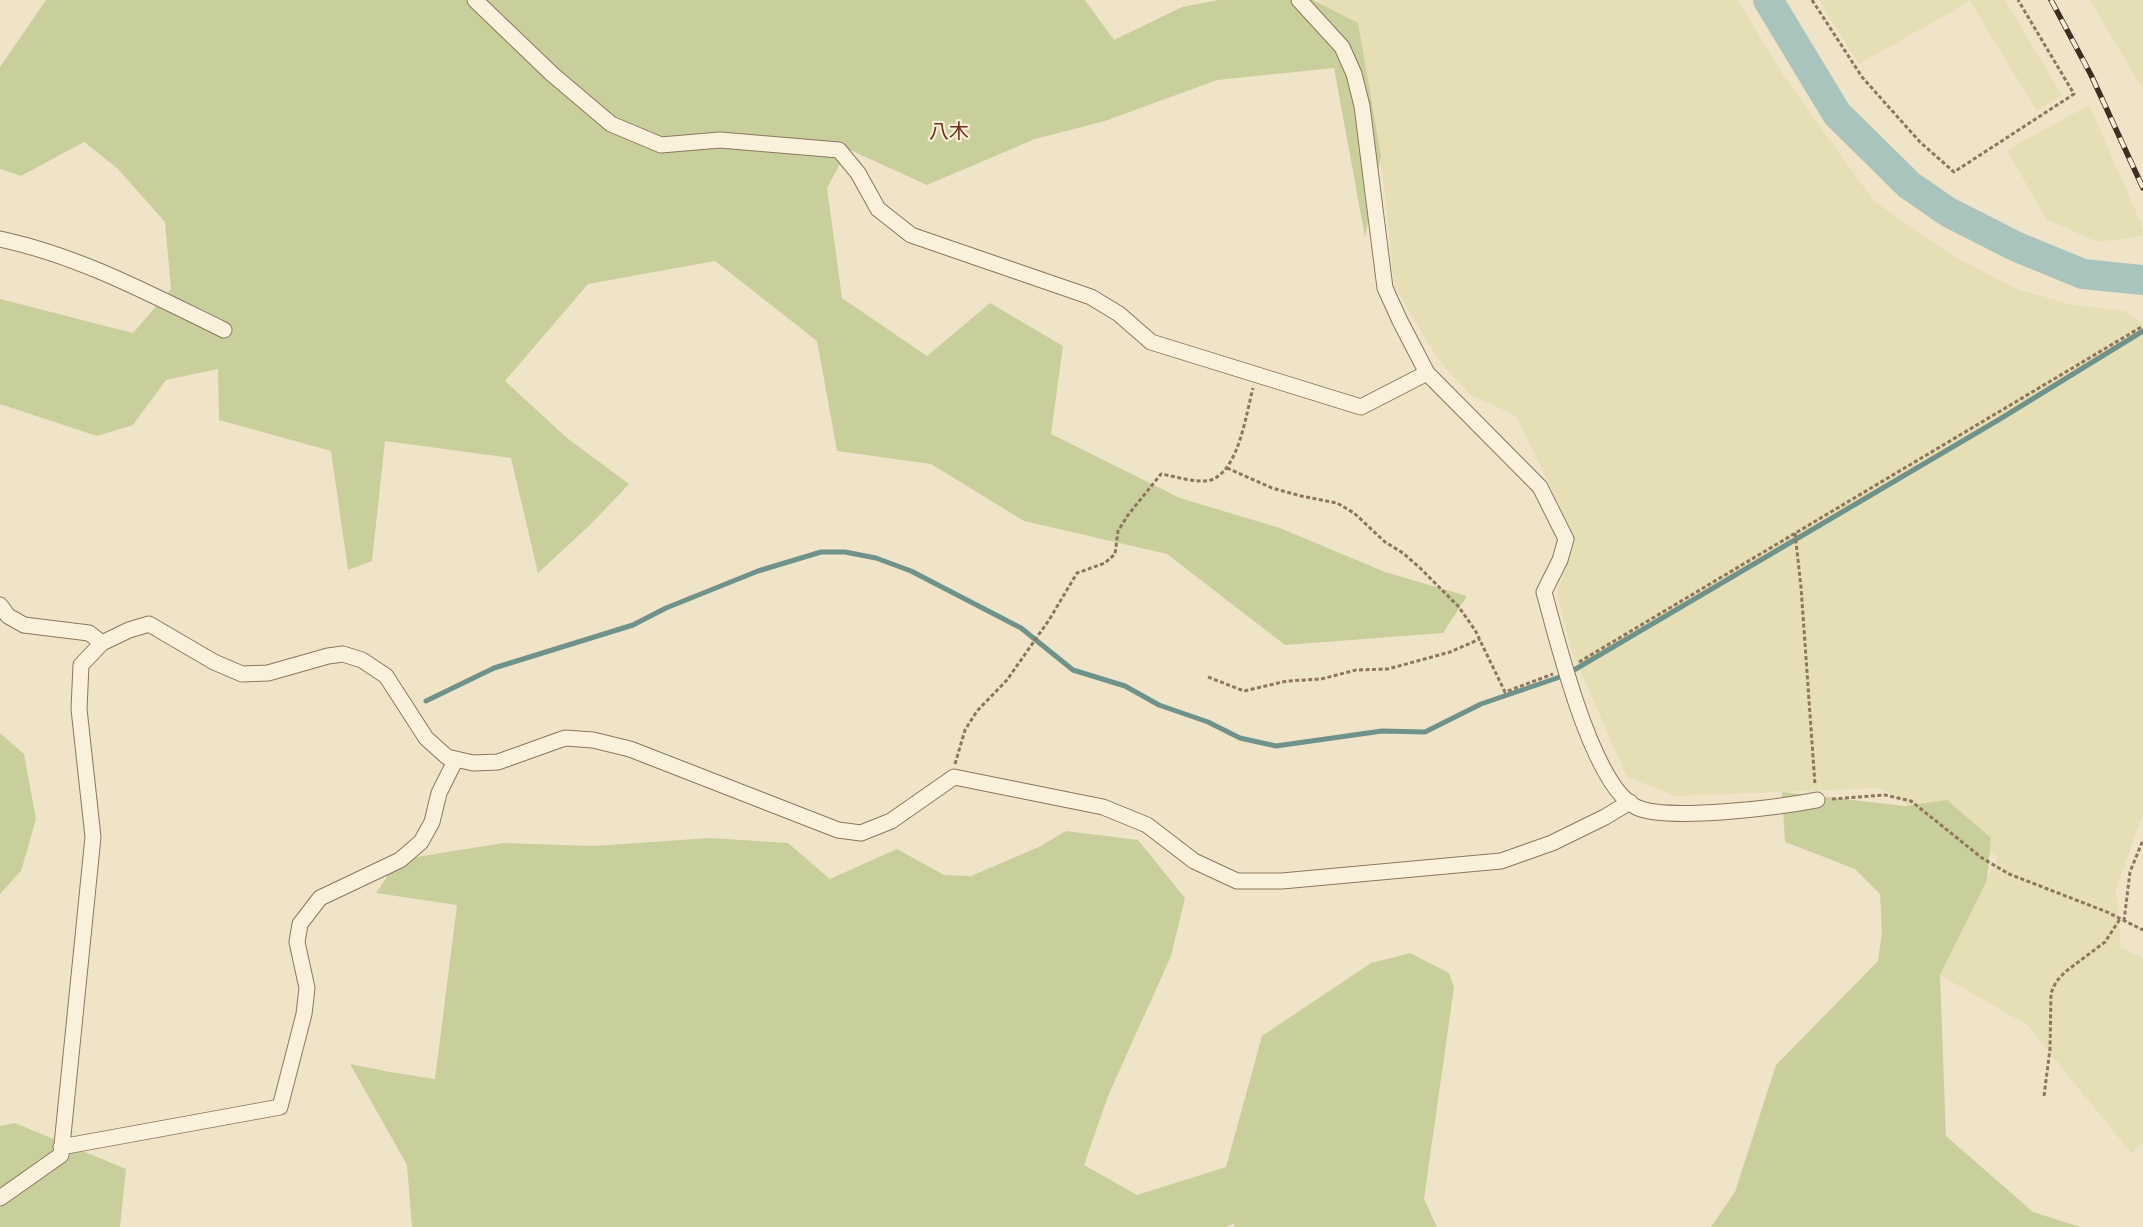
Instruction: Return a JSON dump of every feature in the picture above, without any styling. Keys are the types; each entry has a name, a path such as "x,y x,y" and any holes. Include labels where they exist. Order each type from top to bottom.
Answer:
{"street":[{"path":"475,0 552,74 611,124 661,145 720,140 839,150 858,173 878,209 911,235 1091,297 1119,314 1151,342 1361,407 1427,373"},
{"path":"1299,0 1342,47 1354,74 1364,124 1385,288 1427,373 1540,486 1566,539 1560,560 1544,592 1565,670 1598,758 1619,793 1636,807 1669,814 1783,807 1816,800"},
{"path":"0,239 29,245 111,274 224,330"},
{"path":"0,605 8,616 24,625 89,633 102,643"},
{"path":"0,1198 61,1155 93,837 79,709 81,665 102,643 129,630 149,624 214,662 242,674 268,672 328,656 344,654 362,660 386,676 426,738 447,757 473,763 498,762 565,738 593,740 630,749 838,830 861,832 891,821 954,777 1103,807 1147,825 1194,861 1237,881 1282,881 1501,861 1552,843 1605,817 1630,802"},
{"path":"61,1147 280,1107 304,1014 307,988 297,942 300,924 320,898 400,860 420,842 432,822 439,793 456,759"}],"path":[{"path":"1812,0 1862,77 1920,142 1954,172 2074,94 2018,0"},
{"path":"1228,468 1272,488 1337,503 1354,513 1385,542 1403,553 1420,568 1458,606 1480,639 1505,692 1565,670 2143,326"},
{"path":"954,777 956,754 965,730 977,711 1007,680 1049,620 1077,574 1106,563 1115,554 1118,531 1128,515 1162,474 1192,480 1211,480 1228,468 1236,452 1256,374"},
{"path":"1795,533 1801,587 1816,800 1885,795 1910,801 1982,858 2009,874 2143,930"},
{"path":"1208,677 1244,690 1287,681 1321,679 1356,670 1388,669 1450,652 1480,639"},
{"path":"2044,1096 2050,1049 2051,993 2056,982 2065,972 2105,942 2122,920 2130,872 2143,840"}],"shaded area":[{"path":"1319,0 1738,0 1785,78 1874,201 1951,255 2017,289 2073,305 2124,311 2143,324 2143,813 2116,889 2121,948 2143,958 2143,1143 2132,1154 2027,1025 1940,975 1998,857 1879,788 1676,796 1627,777 1572,652 1557,594 1574,535 1516,416 1469,394 1437,357 1394,286 1385,193 1365,67 1347,31"},
{"path":"1819,0 2005,0 2062,95 2037,111 1970,1 1859,64"},
{"path":"2090,0 2143,0 2143,90"},
{"path":"2089,105 2143,228 2143,236 2097,242 2046,219 2007,150"}],"green space":[{"path":"46,0 1085,0 1114,40 1182,7 1219,0 1313,0 1358,23 1381,156 1365,237 1334,68 1217,80 1105,121 1035,139 927,185 848,149 827,188 842,298 927,356 990,303 1063,346 1051,434 1180,498 1280,528 1385,572 1467,596 1443,633 1285,645 1167,554 1024,521 931,464 837,451 817,341 715,261 588,284 505,381 567,438 629,484 591,524 538,573 511,458 385,441 372,561 348,570 331,451 219,420 218,369 166,380 133,425 97,436 0,404 0,299 133,333 171,289 165,222 117,168 84,142 21,176 0,169 0,67"},
{"path":"0,733 24,754 36,819 21,871 0,894"},
{"path":"1782,792 1905,806 1947,800 1991,838 1987,880 1940,975 1946,1136 2033,1212 2080,1227 1711,1227 1735,1192 1776,1065 1878,961 1882,932 1880,894 1855,869 1785,842"},
{"path":"1066,831 1138,840 1185,898 1171,956 1108,1096 1084,1165 1137,1195 1226,1167 1262,1036 1371,963 1410,953 1449,973 1454,987 1424,1199 1437,1227 1234,1227 1235,1223 1226,1227 412,1227 407,1165 350,1064 435,1079 457,905 376,893 398,860 503,843 594,846 710,838 788,843 830,879 897,849 944,875 971,876 1041,846"},
{"path":"15,1123 126,1169 120,1227 0,1227 0,1126"}],"waterway":[{"path":"1768,0 1837,114 1909,185 1948,212 2017,247 2083,274 2143,280"},
{"path":"426,701 494,668 633,625 666,608 758,571 821,552 845,552 876,558 911,571 1021,628 1073,670 1125,686 1159,705 1208,722 1240,738 1276,746 1382,731 1425,732 1481,704 1557,678 1574,670 2000,419 2143,331"}],"railway":[{"path":"2051,0 2091,75 2143,188"}],"district":[{"name":"八木","path":"949,132"}]}
